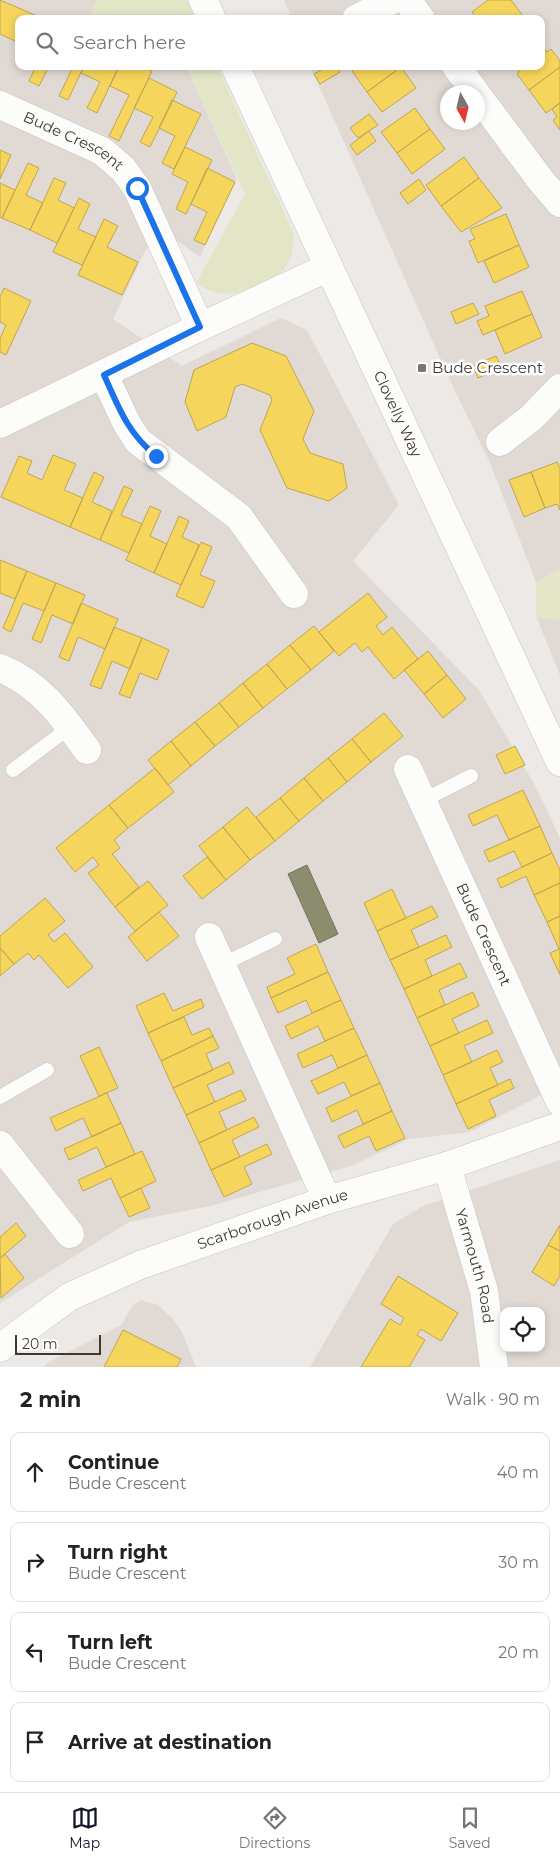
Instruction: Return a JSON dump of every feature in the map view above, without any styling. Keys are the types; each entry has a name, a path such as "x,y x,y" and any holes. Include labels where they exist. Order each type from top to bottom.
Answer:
{"street":[{"path":"203,0 210,15"},
{"path":"364,15 392,0"},
{"path":"407,0 418,15"},
{"name":"Clovelly Way","path":"242,70 329,267 560,762"},
{"path":"459,70 470,85"},
{"name":"Bude Crescent","path":"0,105 102,150 123,169 137,188 200,327"},
{"path":"485,105 560,203"},
{"path":"0,424 329,267"},
{"path":"104,375 126,422 138,441 239,516 294,594"},
{"path":"500,442 531,418 560,388"},
{"path":"0,668 19,676 54,705 87,750"},
{"name":"Bude Crescent","path":"408,769 424,800 560,1102"},
{"path":"209,937 327,1200"},
{"name":"Scarborough Avenue","path":"0,1348 69,1297 140,1265 327,1200 447,1166 560,1126"},
{"path":"0,1145 70,1234"},
{"name":"Yarmouth Road","path":"447,1166 484,1291 494,1367"}],"lane":[{"path":"13,770 70,727"},
{"path":"424,800 471,776"},
{"path":"221,965 275,939"},
{"path":"0,1098 47,1070"}],"shaded area":[{"path":"0,0 97,0 90,15 15,15 15,70 188,70 237,179 200,257 176,240 146,249 113,319 182,366 281,318 307,330 399,505 353,561 479,690 536,787 560,838 560,1085 470,1132 409,1139 351,1166 210,1206 129,1222 0,1303"},
{"path":"284,0 560,0 560,569 536,582 490,463 454,389 312,70 545,70 545,15 290,15"},
{"path":"536,616 560,621 560,675"},
{"path":"560,1160 560,1367 310,1367 393,1224 423,1206"},
{"path":"141,1300 158,1305 172,1318 182,1332 196,1367 44,1367 47,1363 121,1325 134,1304"}],"green space":[{"path":"97,0 187,0 193,15 90,15"},
{"path":"188,70 219,70 294,234 293,247 288,264 269,280 245,290 229,294 205,288 196,283 245,194"},
{"path":"560,569 560,621 536,616 536,582"}],"building: Homes":[{"path":"0,0 35,15 15,15 15,41 0,34"},
{"path":"488,0 511,0 522,15 474,15 472,12"},
{"path":"545,49 547,52 551,49 560,61 560,67 529,90 517,74 519,72 518,70 545,70"},
{"path":"560,67 560,103 546,113 529,90"},
{"path":"34,70 47,70 39,86 29,81"},
{"path":"72,70 82,70 68,100 59,96"},
{"path":"82,70 117,70 97,113 87,108 100,82 81,73"},
{"path":"117,70 152,71 119,141 109,136 129,95 110,86"},
{"path":"321,70 339,70 340,72 320,84 314,74"},
{"path":"353,70 397,70 367,92 352,71"},
{"path":"397,70 403,70 416,88 382,112 367,92"},
{"path":"149,78 177,92 150,147 140,142 153,117 134,108"},
{"path":"172,100 201,114 174,169 162,163 175,136 159,128"},
{"path":"560,103 560,130 553,120 557,117 552,109"},
{"path":"415,108 430,129 397,153 381,132"},
{"path":"369,114 378,125 358,138 350,128"},
{"path":"430,129 445,149 412,174 397,153"},
{"path":"369,131 376,141 357,155 350,145"},
{"path":"185,147 212,160 186,214 176,209 188,182 172,174"},
{"path":"0,150 11,155 0,179"},
{"path":"464,157 479,178 441,206 426,185"},
{"path":"28,163 39,168 26,195 43,203 30,230 2,218"},
{"path":"207,168 235,182 205,245 194,240 207,212 191,204"},
{"path":"54,178 66,183 58,200 74,208 57,243 30,230"},
{"path":"479,178 502,208 461,232 441,206"},
{"path":"419,179 426,190 408,204 400,193"},
{"path":"0,183 15,190 2,218 0,217"},
{"path":"79,198 90,204 78,229 96,237 82,265 53,252"},
{"path":"506,214 519,245 478,263 469,241 475,239 470,229"},
{"path":"104,219 118,226 107,247 138,262 122,295 78,275"},
{"path":"519,245 529,267 494,283 484,261"},
{"path":"4,288 31,301 6,355 0,352 0,338 6,325 0,322 0,297"},
{"path":"522,291 532,314 483,335 477,321 489,316 485,306"},
{"path":"473,303 479,314 456,324 451,312"},
{"path":"532,314 542,337 505,354 495,330"},
{"path":"252,343 286,356 314,411 303,439 310,453 343,464 347,488 329,501 287,488 260,430 272,400 270,395 242,384 235,387 226,417 197,431 185,402 194,370"},
{"path":"496,356 502,368 478,378 473,366"},
{"path":"53,455 76,464 64,490 83,498 70,527 1,497 19,456 32,461 27,473 42,480"},
{"path":"557,462 560,468 560,510 557,504 545,508 531,472"},
{"path":"94,472 104,477 92,502 112,511 100,540 70,527"},
{"path":"531,472 545,508 524,517 509,480"},
{"path":"124,486 133,490 121,515 142,524 129,553 100,540"},
{"path":"150,506 161,511 150,536 167,544 154,573 126,560"},
{"path":"179,516 189,521 182,537 199,545 181,585 154,573"},
{"path":"201,542 212,547 200,575 215,581 203,608 176,596"},
{"path":"0,560 27,571 15,599 0,593"},
{"path":"27,571 56,583 44,611 23,603 11,632 3,628"},
{"path":"56,583 85,595 73,624 52,615 41,643 32,639"},
{"path":"368,593 387,617 376,626 383,635 392,627 418,659 394,679 368,647 362,652 355,643 339,656 319,632"},
{"path":"81,603 118,619 105,649 78,637 69,661 59,657"},
{"path":"314,626 334,651 311,670 290,645"},
{"path":"114,627 142,638 130,669 112,661 101,689 90,685"},
{"path":"142,638 169,650 157,680 140,673 130,698 119,694"},
{"path":"290,645 311,670 287,689 267,664"},
{"path":"428,651 447,675 424,694 404,670"},
{"path":"267,664 287,689 263,708 243,683"},
{"path":"447,675 466,699 443,718 424,694"},
{"path":"243,683 263,708 239,727 219,703"},
{"path":"219,703 239,727 215,746 195,722"},
{"path":"384,713 403,736 371,762 352,739"},
{"path":"195,722 215,746 191,766 171,741"},
{"path":"352,739 371,762 347,782 328,758"},
{"path":"171,741 191,766 168,785 148,760"},
{"path":"515,746 525,765 505,774 496,755"},
{"path":"328,758 347,782 323,801 304,778"},
{"path":"155,768 174,792 128,828 109,805"},
{"path":"304,778 323,801 299,821 280,798"},
{"path":"523,790 540,826 509,840 497,815 473,826 468,815"},
{"path":"280,798 299,821 275,841 256,817"},
{"path":"109,805 128,828 114,840 120,848 112,854 139,887 115,907 88,873 99,865 93,857 75,872 56,848"},
{"path":"247,807 275,841 250,860 223,827"},
{"path":"540,826 552,853 522,867 514,851 489,862 484,851"},
{"path":"223,827 250,860 226,880 199,846"},
{"path":"552,853 560,870 560,883 534,895 526,876 501,888 497,879"},
{"path":"207,857 226,880 202,899 183,876"},
{"path":"148,881 168,905 135,931 115,907"},
{"path":"560,883 560,916 547,922 534,895"},
{"path":"392,889 406,918 377,931 364,903"},
{"path":"45,898 65,921 48,935 54,942 65,933 93,967 68,988 39,955 34,960 28,953 14,964 0,948 0,936"},
{"path":"432,906 438,917 411,930 419,947 390,960 377,931"},
{"path":"159,912 179,936 147,961 128,937"},
{"path":"560,916 560,949 559,949 547,922"},
{"path":"446,935 452,947 425,960 432,976 404,989 390,960"},
{"path":"316,944 328,972 271,998 267,987 295,974 287,958"},
{"path":"0,948 14,964 0,976"},
{"path":"560,949 560,975 550,953"},
{"path":"460,963 467,977 439,990 445,1005 417,1018 404,989"},
{"path":"328,972 341,1000 312,1013 306,1000 278,1013 271,998"},
{"path":"473,992 479,1006 452,1019 459,1033 430,1046 417,1018"},
{"path":"164,993 173,1011 201,999 204,1007 148,1033 136,1006"},
{"path":"341,1000 354,1028 325,1041 318,1026 291,1039 285,1026"},
{"path":"184,1017 192,1035 209,1028 213,1036 161,1061 148,1033"},
{"path":"487,1020 493,1033 464,1046 472,1062 443,1075 430,1046"},
{"path":"354,1028 367,1055 338,1068 332,1055 303,1068 297,1054"},
{"path":"213,1036 219,1048 206,1054 213,1070 173,1088 161,1061"},
{"path":"99,1047 118,1088 99,1096 80,1056"},
{"path":"497,1050 503,1062 490,1068 498,1085 456,1104 443,1075"},
{"path":"367,1055 380,1083 351,1096 344,1082 318,1094 311,1081"},
{"path":"229,1062 234,1073 207,1085 215,1102 186,1115 173,1088"},
{"path":"510,1079 514,1088 489,1100 496,1116 468,1129 456,1104"},
{"path":"380,1083 392,1111 363,1124 357,1110 332,1122 326,1108"},
{"path":"241,1090 246,1100 219,1112 227,1130 199,1143 186,1115"},
{"path":"107,1093 121,1123 92,1137 83,1118 56,1131 50,1118"},
{"path":"392,1111 405,1138 376,1151 369,1136 344,1148 338,1136"},
{"path":"254,1117 259,1127 232,1140 240,1157 211,1170 199,1143"},
{"path":"121,1123 135,1154 106,1167 97,1147 69,1160 64,1149"},
{"path":"267,1144 272,1154 244,1167 252,1184 224,1197 211,1170"},
{"path":"142,1151 156,1181 120,1198 111,1178 83,1191 78,1180"},
{"path":"141,1188 150,1208 129,1217 120,1198"},
{"path":"16,1223 26,1236 0,1258 0,1237"},
{"path":"560,1225 560,1251 548,1245"},
{"path":"548,1245 560,1251 560,1276 554,1286 532,1272"},
{"path":"5,1254 24,1278 1,1298 0,1258"},
{"path":"398,1276 458,1313 441,1341 421,1329 417,1335 425,1340 409,1367 361,1367 390,1319 400,1325 404,1318 381,1304"},
{"path":"123,1330 181,1359 177,1367 104,1367"}],"building: Industry":[{"path":"307,865 338,934 319,943 288,874"}],"place":[{"name":"Bude Crescent","path":"422,368"}],"route":[{"path":"137,188 200,327 104,375 126,422 138,441 156,456"}]}
